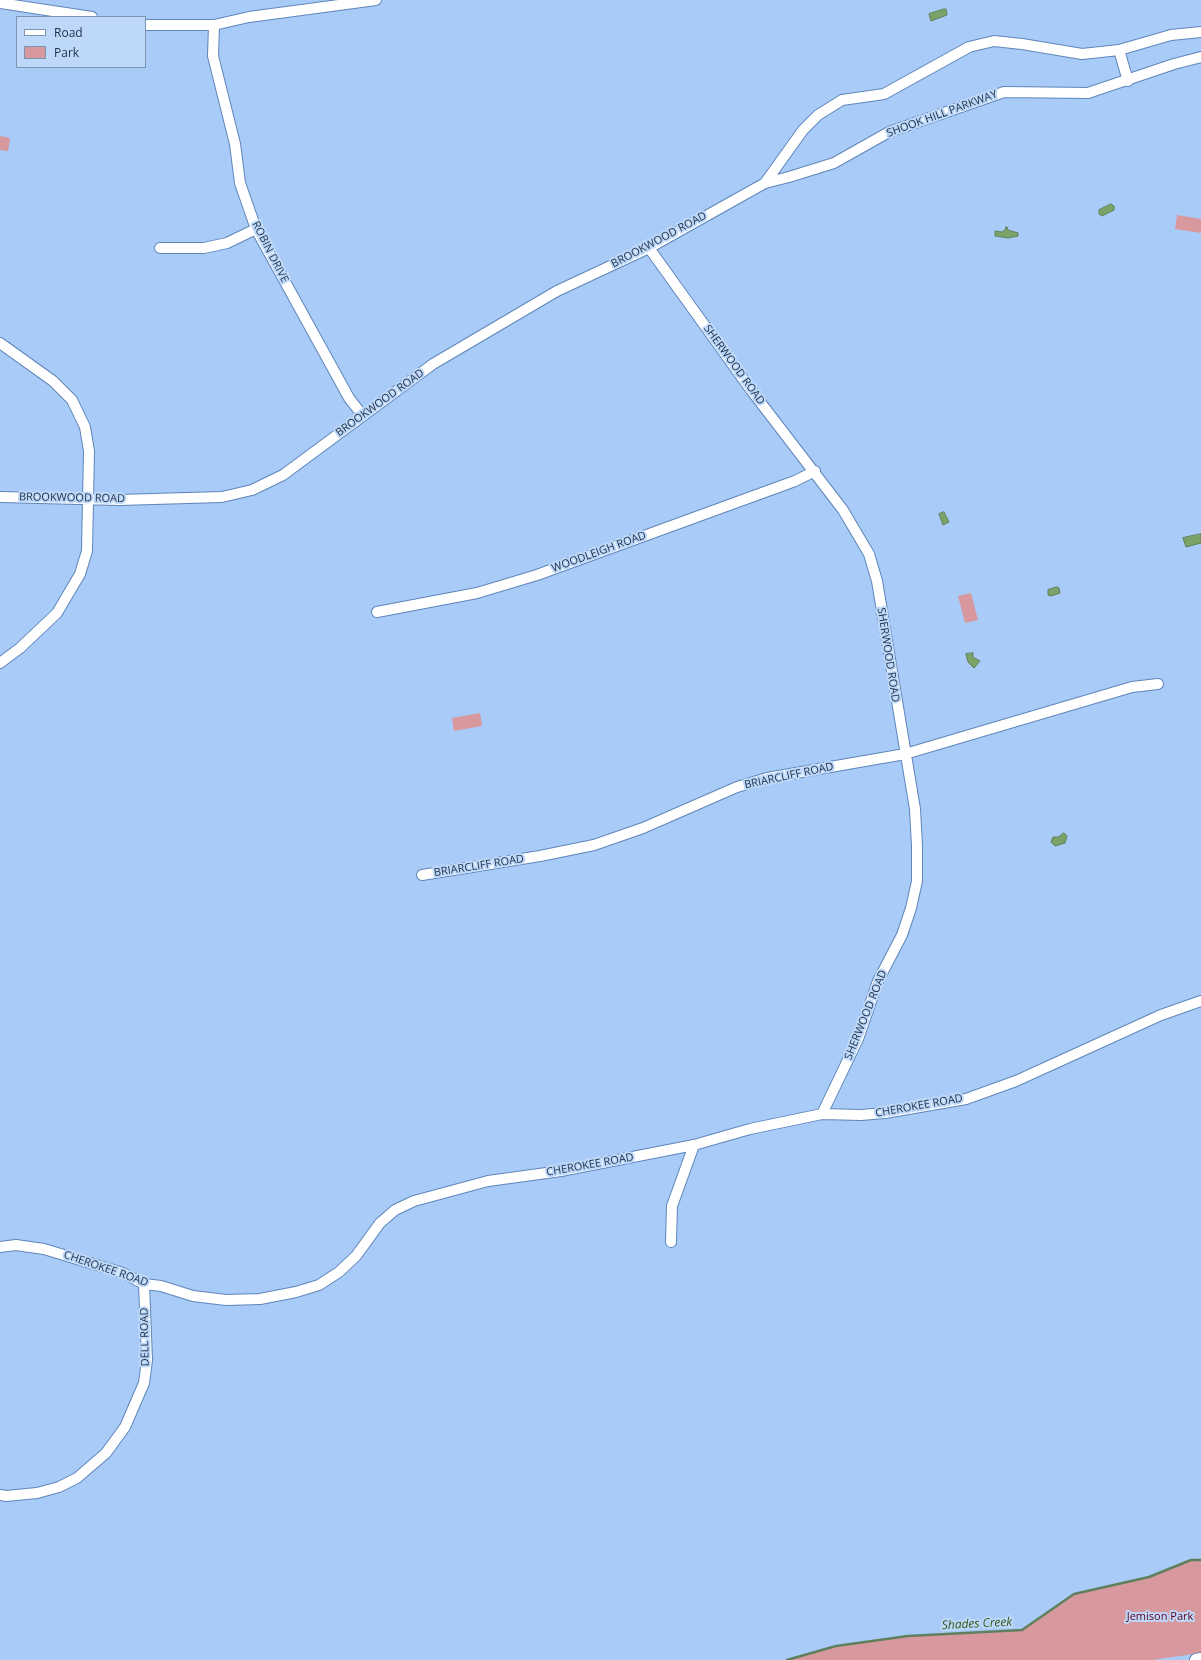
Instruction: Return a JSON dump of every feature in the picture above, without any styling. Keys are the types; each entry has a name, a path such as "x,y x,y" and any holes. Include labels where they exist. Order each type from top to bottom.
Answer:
{"main road":[{"path":"1196,1660 1201,1659"}],"street":[{"path":"146,25 214,25 249,17 376,0"},
{"path":"0,3 85,16"},
{"name":"ROBIN DRIVE","path":"214,25 213,56 235,144 240,183 256,229 349,398 363,416"},
{"name":"SHOOK HILL PARKWAY","path":"765,183 803,130 818,115 842,100 884,94 969,47 994,41 1082,54 1120,50 1170,35 1201,32"},
{"path":"1120,50 1128,81"},
{"name":"SHOOK HILL PARKWAY","path":"733,200 765,183 834,163 889,132 1004,92 1088,93 1128,81 1174,64 1201,57"},
{"name":"BROOKWOOD ROAD","path":"0,497 88,498 119,500 222,497 252,490 283,475 433,364 557,291 649,248 733,200"},
{"path":"160,248 204,248 227,243 256,229"},
{"name":"SHERWOOD ROAD","path":"649,248 751,390 815,471 843,510 869,554 877,581 915,809 918,846 917,881 911,908 902,935 878,981 858,1039 822,1114"},
{"path":"0,343 53,381 72,400 85,427 89,451 88,551 80,574 58,613 20,648 0,663"},
{"name":"WOODLEIGH ROAD","path":"377,612 477,593 537,575 795,481 815,471"},
{"name":"BRIARCLIFF ROAD","path":"422,875 540,856 594,845 643,828 737,787 767,778 905,754 1132,687 1158,684"},
{"name":"CHEROKEE ROAD","path":"0,1247 16,1245 44,1249 123,1273 144,1284 161,1286 193,1296 226,1300 260,1299 296,1292 319,1285 339,1272 356,1256 380,1223 395,1210 414,1201 488,1181 561,1171 694,1145 750,1129 822,1114 885,1114 966,1099 1016,1081 1161,1015 1201,1001"},
{"path":"671,1242 672,1206 694,1145"},
{"name":"DELL ROAD","path":"0,1495 6,1496 37,1493 59,1487 77,1478 106,1453 125,1427 144,1383 147,1360 144,1284"}],"green space":[{"path":"0,136 10,138 8,151 0,150"},
{"path":"1177,215 1201,219 1201,233 1175,229"},
{"path":"971,593 978,620 965,623 958,596"},
{"path":"480,713 482,726 454,731 452,718"},
{"name":"Jemison Park","path":"1191,1560 1201,1560 1201,1653 1152,1660 787,1660 836,1646 908,1636 1022,1630 1074,1594 1149,1577"}],"shaded area":[{"path":"946,9 947,15 931,21 929,14"},
{"path":"1111,204 1114,206 1114,210 1102,216 1099,214 1099,210"},
{"path":"1006,227 1008,230 1018,233 1018,236 1008,238 995,236 995,231 1002,232"},
{"path":"944,512 949,522 943,525 939,514"},
{"path":"1201,534 1201,543 1186,547 1183,538"},
{"path":"1057,587 1059,588 1060,593 1051,596 1048,595 1048,590"},
{"path":"973,653 973,657 980,661 974,668 968,662 966,654"},
{"path":"1064,833 1067,836 1065,843 1055,846 1051,842 1053,837 1058,837"}],"waterway":[{"name":"Shades Creek","path":"787,1660 836,1646 908,1636 1022,1630 1074,1594 1149,1577 1191,1560 1201,1560"}]}
